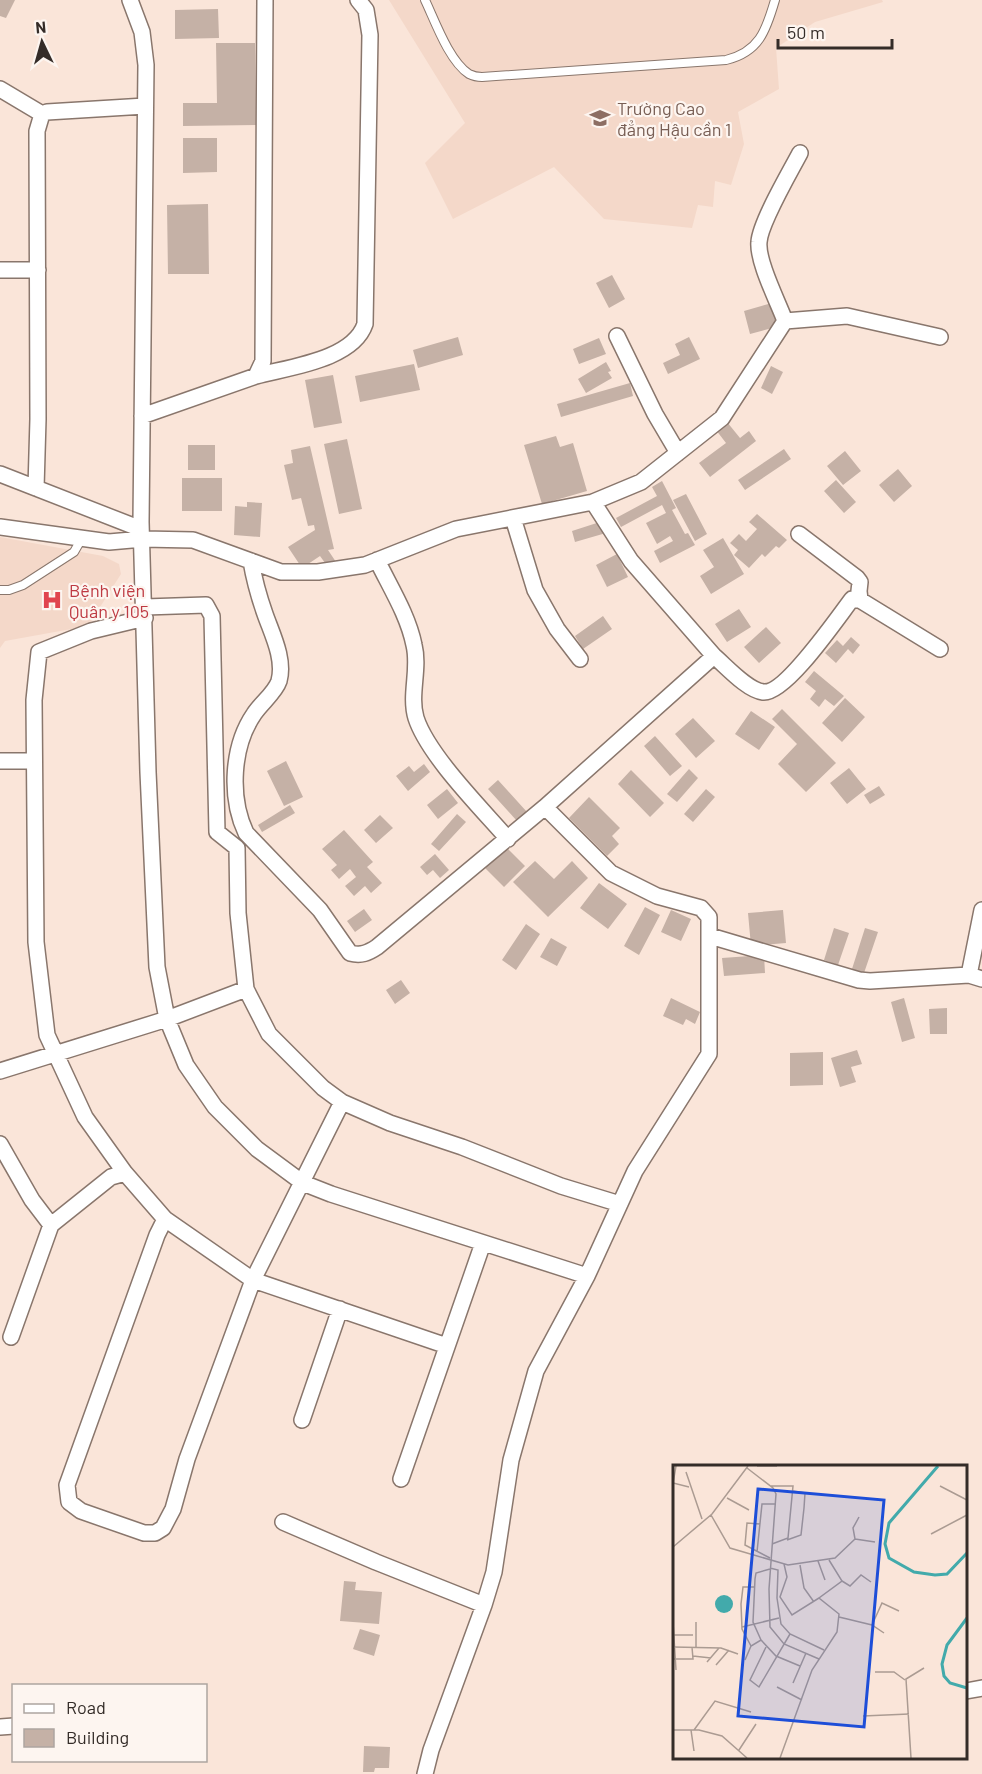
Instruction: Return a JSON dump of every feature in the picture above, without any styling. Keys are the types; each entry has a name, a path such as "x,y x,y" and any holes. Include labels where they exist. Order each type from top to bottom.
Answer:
{"street":[{"path":"130,0 142,32 146,65 142,534 148,772 157,967 167,1019 186,1065 215,1107 257,1149 303,1184 586,1276"},
{"path":"256,376 262,361 265,0"},
{"path":"142,416 256,376 324,358 339,352 363,332 365,324 370,34 365,6 358,0"},
{"path":"0,89 42,114 146,106"},
{"path":"36,488 37,131 42,114"},
{"path":"785,321 760,255 759,241 763,226 800,153"},
{"path":"0,270 38,270"},
{"path":"785,321 848,316 940,338"},
{"path":"0,474 142,534 194,540 281,572 318,572 365,565 456,529 593,502 641,482 722,417 785,321"},
{"path":"617,336 655,414 678,453"},
{"path":"593,502 631,561 714,656 755,690 764,693 783,683 807,658 852,599 860,600 940,649"},
{"path":"513,518 535,590 557,629 580,659"},
{"path":"0,526 109,542 142,534"},
{"path":"799,534 857,578 860,582 860,600"},
{"path":"377,560 415,645 414,704 424,736 458,782 508,839"},
{"path":"250,561 255,585 274,639 279,681 249,721 238,753 236,791 241,822 246,832 320,910 350,953 358,955 368,953 377,947 508,839 714,656"},
{"path":"447,1346 253,1280 165,1219 125,1173 85,1116 47,1035 36,942 34,700 39,652 145,613 206,605 212,616 217,832 237,848 238,914 246,989 270,1034 323,1088 342,1102 390,1123 462,1147 561,1186 620,1204"},
{"path":"0,760 34,761"},
{"path":"425,1774 431,1750 494,1572 511,1460 536,1371 586,1276 636,1171 709,1054 709,917 701,909 657,896 611,873 545,807"},
{"path":"710,936 859,980 976,977 982,910"},
{"path":"0,1071 167,1019 246,989"},
{"path":"165,1219 157,1234 67,1485 69,1503 81,1510 144,1533 155,1533 163,1528 173,1509 187,1459 253,1280 342,1102"},
{"path":"0,1144 32,1200 51,1225"},
{"path":"11,1337 51,1225 111,1177 125,1173"},
{"path":"401,1479 483,1243"},
{"path":"302,1420 340,1309"},
{"path":"283,1522 484,1605"},
{"path":"967,1691 982,1688"}],"lane":[{"path":"425,0 453,56 471,76 482,77 726,60 741,56 756,44 764,32 775,0"},
{"path":"0,590 9,590 23,585 74,552 82,538"}],"shaded area":[{"name":"Trường Cao đẳng Hậu cần 1","path":"389,0 882,0 883,2 815,22 776,48 779,89 738,112 744,144 731,185 715,181 713,207 698,205 692,228 604,219 554,167 453,219 425,163 465,123"},
{"name":"Bệnh viện Quân y 105","path":"0,537 103,556 119,564 121,574 88,626 5,641 0,648"}],"building":[{"path":"0,0 15,0 6,18 0,16"},
{"path":"218,9 219,38 175,39 175,10"},
{"path":"216,43 255,43 256,125 183,126 183,103 217,103"},
{"path":"183,138 217,138 217,172 183,173"},
{"path":"208,204 209,274 168,274 167,205"},
{"path":"612,275 625,299 609,308 596,283"},
{"path":"772,303 779,326 750,334 744,311"},
{"path":"458,337 463,355 418,368 413,350"},
{"path":"689,337 700,359 668,374 663,363 680,355 675,344"},
{"path":"599,338 606,354 579,364 573,349"},
{"path":"606,362 612,378 586,393 578,379"},
{"path":"414,364 420,390 360,402 355,376"},
{"path":"771,366 783,372 772,394 761,388"},
{"path":"333,375 342,423 314,428 305,380"},
{"path":"630,383 633,396 561,417 557,404"},
{"path":"727,422 740,438 749,431 756,441 710,477 699,463 726,443 716,430"},
{"path":"556,436 560,447 573,443 587,491 542,504 524,445"},
{"path":"347,439 362,509 339,514 324,444"},
{"path":"188,445 215,445 215,470 188,470"},
{"path":"310,446 334,549 328,550 336,562 328,567 320,556 302,568 288,547 315,530 314,525 308,526 301,498 292,500 284,465 293,463 291,450"},
{"path":"784,449 791,459 745,490 738,480"},
{"path":"845,451 861,471 843,485 827,466"},
{"path":"898,469 912,486 894,502 879,485"},
{"path":"182,478 222,478 222,511 182,511"},
{"path":"836,480 856,502 844,513 824,491"},
{"path":"662,481 676,508 672,510 685,534 688,533 695,545 660,563 654,551 673,541 670,536 657,544 646,523 666,513 662,505 621,527 616,518 657,496 652,487"},
{"path":"686,494 707,534 695,541 673,500"},
{"path":"247,502 262,503 260,537 234,535 235,506 247,507"},
{"path":"757,514 787,540 779,548 776,546 765,557 762,554 749,568 734,555 738,550 730,543 739,534 746,541 757,529 749,522"},
{"path":"603,521 606,533 575,542 572,531"},
{"path":"723,538 744,574 711,594 700,576 714,567 703,550"},
{"path":"617,554 628,577 607,587 596,565"},
{"path":"739,609 751,627 727,642 715,624"},
{"path":"603,616 612,629 583,649 575,636"},
{"path":"766,627 781,643 759,663 744,647"},
{"path":"851,637 860,645 853,654 848,649 836,663 825,653 837,640 843,646"},
{"path":"814,671 844,696 834,706 825,699 819,707 810,699 816,691 805,682"},
{"path":"845,698 865,717 842,742 822,723"},
{"path":"782,709 836,763 806,792 778,764 797,744 772,719"},
{"path":"751,711 775,727 759,750 735,734"},
{"path":"693,718 715,741 696,758 675,734"},
{"path":"655,736 682,766 670,776 644,746"},
{"path":"286,761 303,797 284,806 267,771"},
{"path":"424,764 430,772 408,791 396,776 409,766 414,772"},
{"path":"849,768 866,789 847,804 830,783"},
{"path":"689,769 698,778 677,802 667,794"},
{"path":"631,770 664,803 650,817 618,784"},
{"path":"498,780 527,812 517,821 488,789"},
{"path":"879,786 885,795 870,804 864,795"},
{"path":"447,789 458,803 438,819 427,805"},
{"path":"706,789 715,797 693,822 684,814"},
{"path":"589,797 620,828 612,836 619,844 607,856 569,818"},
{"path":"290,805 295,813 262,832 258,825"},
{"path":"457,814 466,822 439,851 431,844"},
{"path":"380,815 393,828 376,843 364,830"},
{"path":"344,830 373,862 367,867 382,883 371,893 365,886 354,896 345,886 356,877 350,869 339,879 331,870 337,865 322,849"},
{"path":"506,847 525,866 504,887 485,868"},
{"path":"435,854 449,870 440,878 433,870 427,875 420,867"},
{"path":"535,861 554,879 572,861 588,878 548,917 513,882"},
{"path":"599,883 627,904 608,929 580,908"},
{"path":"645,907 660,915 639,955 624,946"},
{"path":"364,909 372,920 355,932 347,921"},
{"path":"671,910 691,919 681,941 661,932"},
{"path":"783,910 786,943 751,946 748,913"},
{"path":"526,924 540,934 516,970 502,960"},
{"path":"834,928 849,933 838,965 824,960"},
{"path":"865,928 878,932 864,973 852,969"},
{"path":"551,938 567,947 557,966 540,957"},
{"path":"764,955 765,973 724,976 722,958"},
{"path":"401,980 410,993 395,1004 386,990"},
{"path":"671,998 700,1012 695,1024 686,1019 683,1025 663,1016"},
{"path":"904,998 915,1038 902,1042 891,1002"},
{"path":"947,1008 947,1034 930,1034 929,1009"},
{"path":"857,1050 862,1064 851,1067 856,1082 840,1087 831,1058"},
{"path":"823,1052 823,1085 790,1086 790,1053"},
{"path":"344,1581 356,1582 355,1590 382,1592 379,1624 340,1621"},
{"path":"360,1629 380,1635 374,1656 353,1649"},
{"path":"364,1746 390,1747 389,1768 375,1768 374,1772 363,1772"}],"place":[{"name":"Trường Cao đẳng Hậu cần 1","path":"600,118"},
{"name":"Bệnh viện Quân y 105","path":"52,600"}]}
